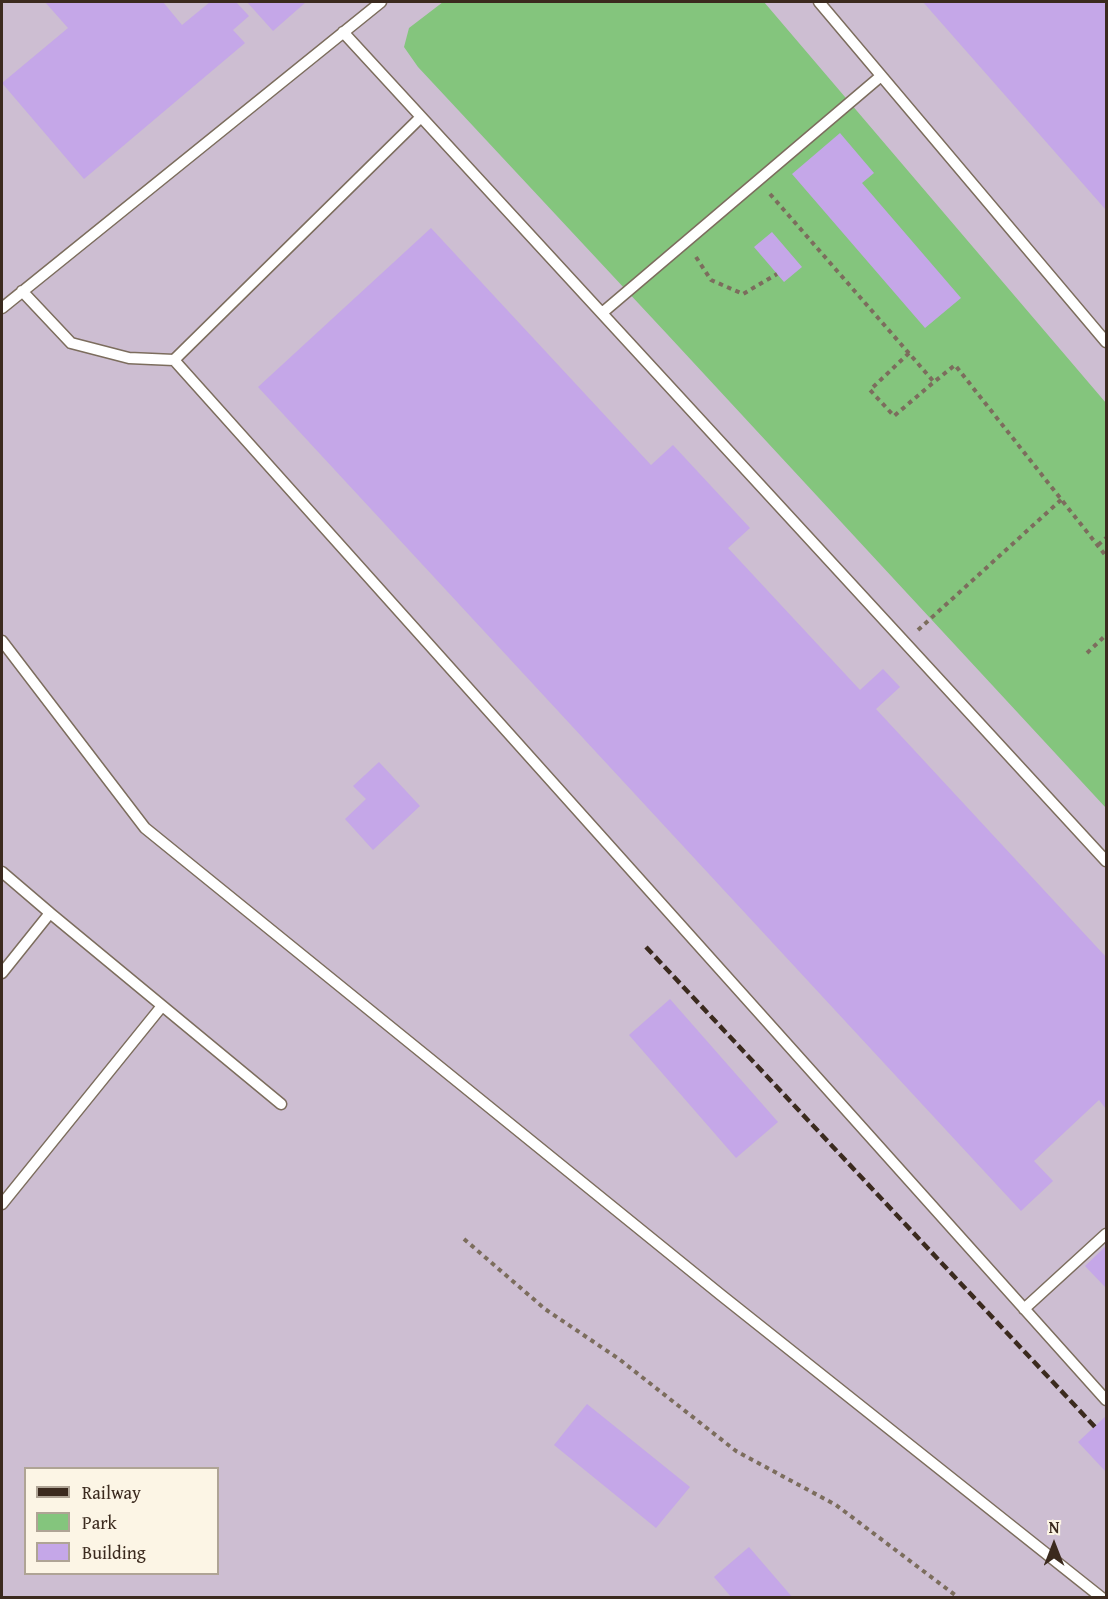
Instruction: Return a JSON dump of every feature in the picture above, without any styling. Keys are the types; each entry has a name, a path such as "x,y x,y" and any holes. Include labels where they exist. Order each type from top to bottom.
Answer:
{"lane":[{"path":"2,308 381,2"},
{"path":"819,2 1107,342"},
{"path":"343,32 1107,861"},
{"path":"602,313 881,76"},
{"path":"174,360 422,117"},
{"path":"22,291 71,343 129,358 174,360 1107,1400"},
{"path":"2,640 145,828 721,1295 1102,1598"},
{"path":"2,872 281,1104"},
{"path":"2,973 50,913"},
{"path":"2,1204 162,1006"},
{"path":"1024,1308 1107,1234"}],"path":[{"path":"758,180 934,382"},
{"path":"686,241 711,280 743,294 777,274"},
{"path":"909,353 870,390 894,416 955,365 1107,556"},
{"path":"904,642 1062,499"},
{"path":"1098,545 1107,538"},
{"path":"1087,653 1107,635"},
{"path":"464,1239 545,1308 619,1359 736,1451 836,1505 958,1598"}],"shaded area":[{"path":"2,2 1106,2 1106,1597 2,1598"}],"green space":[{"path":"443,2 764,2 1106,403 1106,808 418,67 404,47 409,28"}],"building":[{"path":"45,2 163,2 182,25 210,2 236,2 249,16 233,30 245,43 84,179 2,83 68,28"},
{"path":"247,2 306,2 273,31"},
{"path":"923,2 1106,2 1106,210"},
{"path":"840,133 874,173 862,183 961,298 925,328 792,174"},
{"path":"431,228 651,465 673,445 750,528 728,548 860,690 883,669 900,687 876,709 1106,957 1106,1109 1099,1100 1034,1161 1053,1181 1021,1211 258,387"},
{"path":"772,232 802,267 784,282 754,247"},
{"path":"379,762 420,806 373,850 345,819 366,799 353,786"},
{"path":"670,999 778,1122 736,1158 629,1035"},
{"path":"1106,1246 1106,1288 1085,1266"},
{"path":"587,1404 690,1487 656,1528 554,1445"},
{"path":"1106,1416 1106,1472 1078,1442"},
{"path":"749,1547 793,1598 732,1598 714,1577"}],"railway":[{"path":"646,947 1095,1427"}]}
